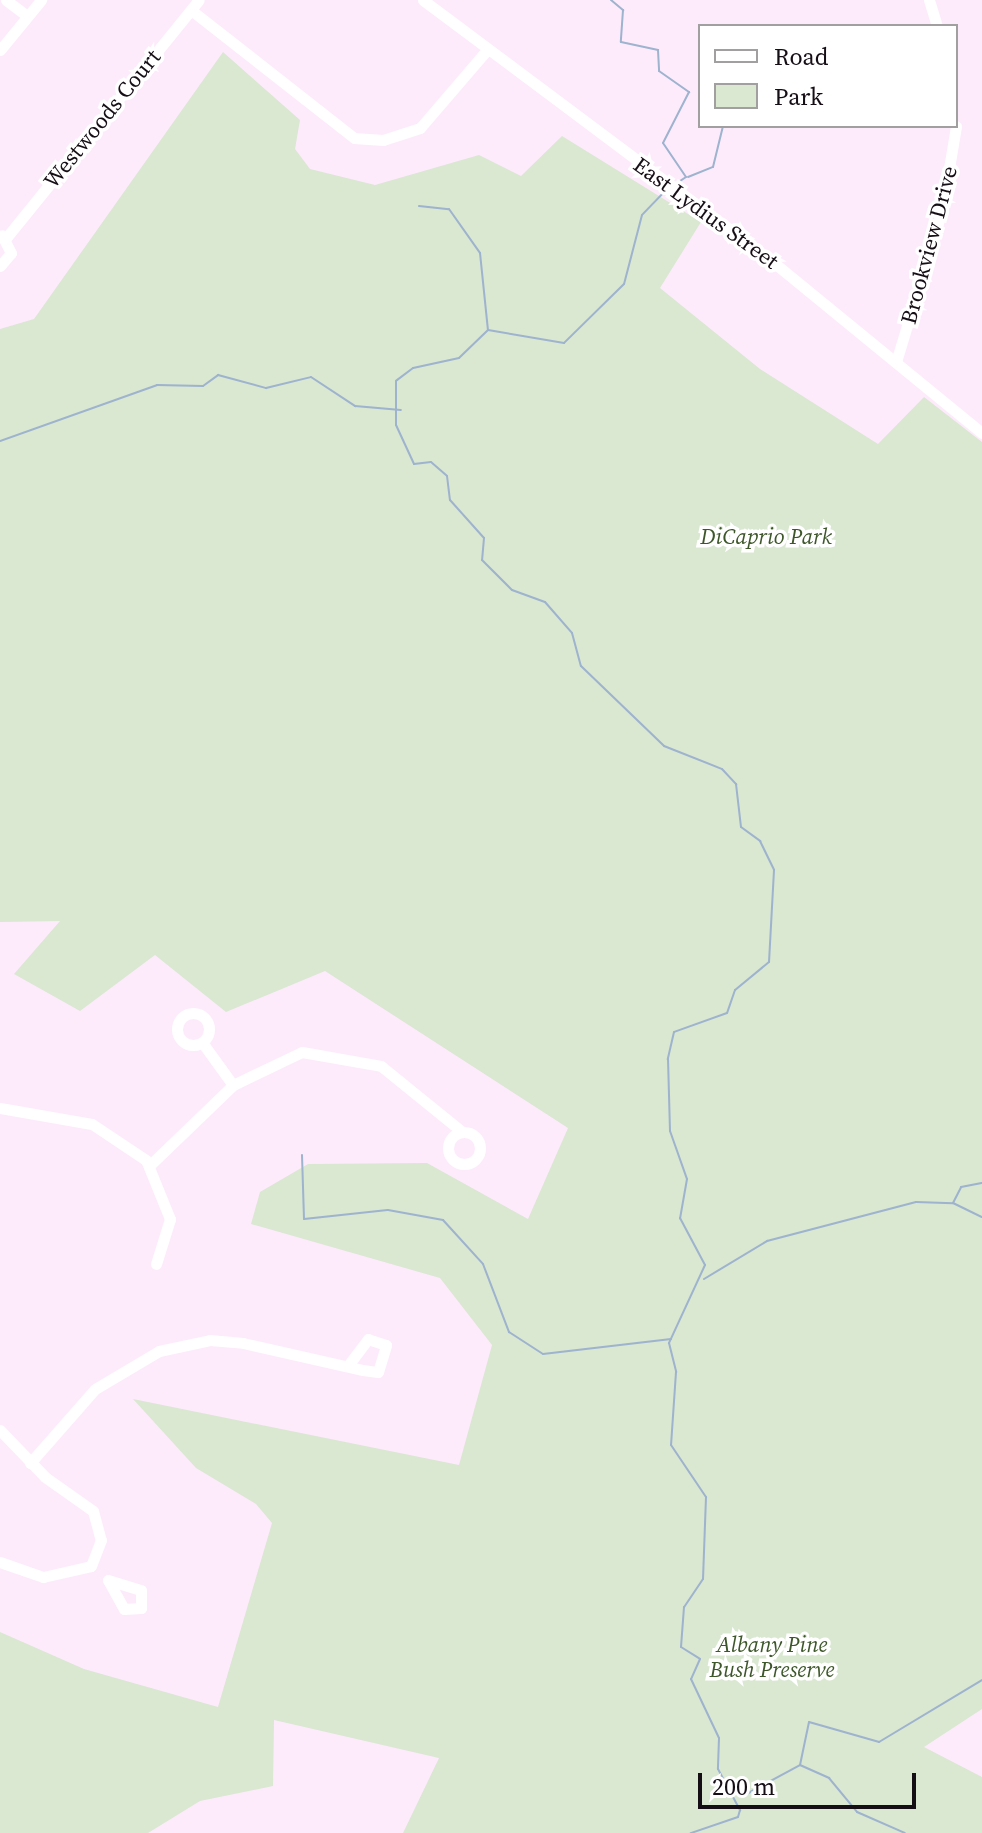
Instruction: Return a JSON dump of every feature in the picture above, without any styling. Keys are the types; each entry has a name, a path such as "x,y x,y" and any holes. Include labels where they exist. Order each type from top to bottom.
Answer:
{"street":[{"path":"6,0 27,16"},
{"path":"0,50 41,0"},
{"name":"East Lydius Street","path":"423,0 486,51 738,235 982,433"},
{"path":"929,0 936,24"},
{"path":"195,5 354,138 383,140 420,128 486,51"},
{"name":"Westwoods Court","path":"0,266 11,253 3,236 195,5"},
{"name":"Brookview Drive","path":"896,362 942,210 956,128"},
{"path":"204,1045 233,1085"},
{"path":"150,1165 233,1085 274,1059 341,1053 381,1066 460,1130"},
{"path":"0,1108 92,1124 150,1165 170,1219 156,1264"},
{"path":"30,1463 95,1389 159,1351 243,1343 348,1366"},
{"path":"0,1430 30,1463 93,1511 101,1540 91,1566"},
{"path":"0,1562 43,1577 91,1566"},
{"path":"91,1566 108,1580"}],"green space":[{"path":"223,52 300,120 295,149 310,169 375,185 479,155 521,176 562,136 701,222 660,288 760,369 878,444 924,397 982,442 982,1709 924,1747 982,1777 982,1833 403,1833 439,1758 274,1720 273,1786 200,1801 148,1833 0,1833 0,1632 84,1669 218,1707 272,1523 256,1504 196,1468 133,1399 459,1465 492,1345 440,1278 251,1224 260,1192 308,1164 427,1163 528,1219 568,1128 325,971 226,1012 155,955 80,1011 14,974 60,921 0,922 0,329 34,319"}],"waterway":[{"path":"611,0 623,10 621,42 658,50 659,71 689,92 663,143 686,177 677,183"},
{"path":"688,177 713,167 723,128"},
{"path":"668,188 642,215 624,284 564,343 488,330 459,358 413,368 396,381 396,425 414,464 431,462 447,476 450,500 484,538 482,560 512,590 545,602 572,633 581,666 664,746 722,769 736,784 741,827 760,841 774,870 769,962 735,990 727,1013 674,1032 668,1059 670,1131 687,1179 680,1218 705,1265 669,1343 676,1372 671,1445 706,1497 703,1579 684,1607 681,1647 700,1659 691,1679 719,1738 718,1769 740,1810 738,1817 691,1833"},
{"path":"419,206 449,209 480,253 488,330"},
{"path":"0,441 157,385 203,386 218,375 266,388 311,377 355,406 401,410"},
{"path":"302,1155 304,1219 388,1210 443,1220 483,1264 509,1332 543,1354 671,1339"},
{"path":"704,1279 767,1241 916,1202 953,1203 961,1187 982,1183"},
{"path":"953,1203 982,1217"},
{"path":"800,1765 809,1722 879,1742 982,1680"},
{"path":"741,1797 800,1765 829,1778 857,1812 905,1833"}],"park label":[{"name":"DiCaprio Park","path":"766,537"},
{"name":"Albany Pine Bush Preserve","path":"772,1656"}]}
